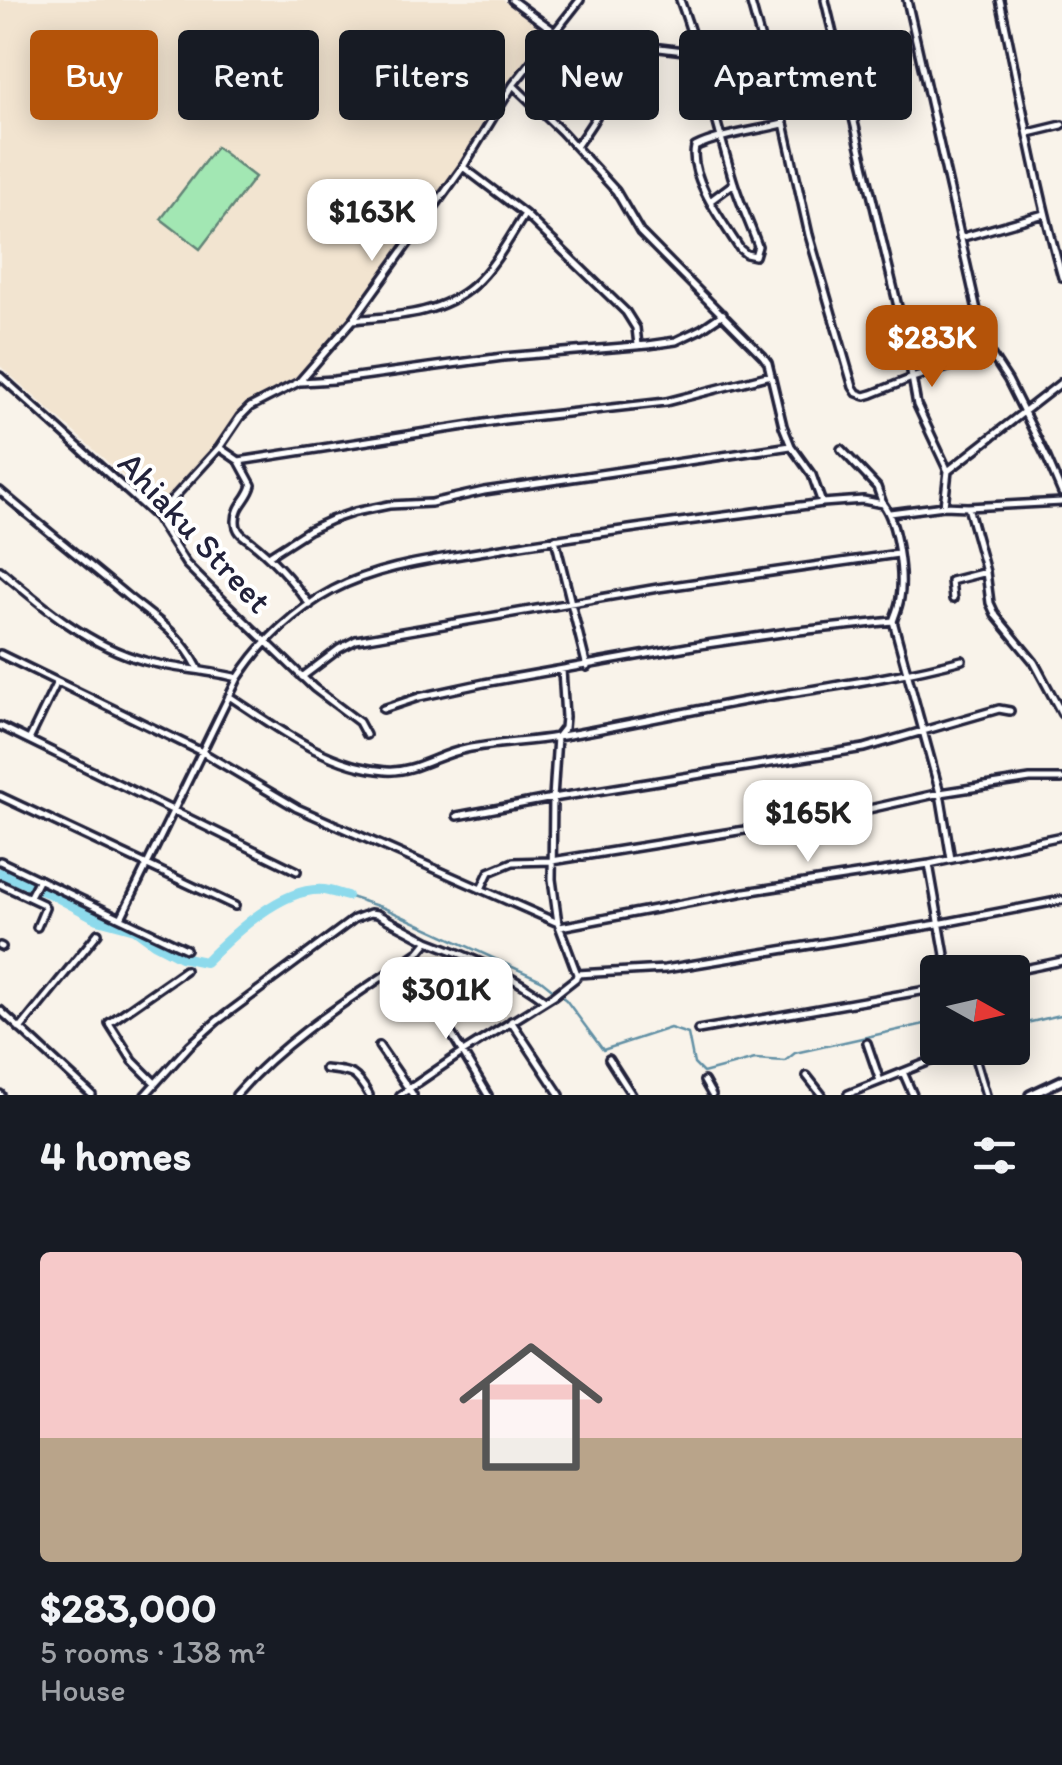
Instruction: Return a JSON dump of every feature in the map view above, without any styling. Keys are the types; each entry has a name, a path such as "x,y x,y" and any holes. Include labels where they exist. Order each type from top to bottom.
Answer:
{"main road":[{"path":"1030,1095 1062,1080"}],"street":[{"path":"512,0 552,30"},
{"path":"557,30 580,0"},
{"path":"680,0 691,30"},
{"path":"750,0 809,236 857,394 865,396 990,354"},
{"path":"825,0 904,332 917,405 948,471 944,506"},
{"path":"908,0 979,319 990,354 1008,380 1062,493"},
{"path":"1000,0 1044,214 1062,277"},
{"path":"576,147 599,112 619,58 629,47 634,44 679,50"},
{"path":"156,518 219,448 250,406 298,382 353,320 463,167 525,69"},
{"path":"513,84 616,191 640,232 758,348 768,364 778,412 792,446 812,475 822,503"},
{"path":"717,120 722,139 734,184 758,246 755,256 740,249 710,200 693,154 699,144 722,139 784,124"},
{"path":"1029,133 1062,125"},
{"path":"463,167 525,214 626,312 636,328 638,346"},
{"path":"710,200 734,184"},
{"path":"353,320 419,312 453,299 474,285 525,214"},
{"path":"960,238 1044,214"},
{"path":"298,382 676,340 723,314"},
{"path":"240,461 504,420 666,402 770,375"},
{"name":"Ahiaku Street","path":"0,376 156,518 186,564 302,677 359,722 366,735"},
{"path":"948,471 1062,382"},
{"path":"270,555 309,530 355,512 792,446"},
{"path":"219,448 240,461 252,486 240,505 236,527 240,534 270,555 310,605"},
{"path":"840,449 877,487 890,514 901,594 893,621 940,793 951,859"},
{"path":"0,490 162,622 186,647 198,668"},
{"path":"121,918 238,678 265,643 332,591 394,568 555,539 822,503 873,500 883,504"},
{"path":"890,514 944,506 1062,502"},
{"path":"968,507 986,572 990,603 1034,662 1062,714"},
{"path":"555,539 587,667"},
{"path":"302,677 356,640 571,602 898,554"},
{"path":"0,570 62,620 120,653 148,662 238,678"},
{"path":"953,599 952,581 986,572"},
{"path":"383,708 419,696 770,634 893,621"},
{"path":"0,654 202,752 297,808 559,925 929,864 1062,836"},
{"path":"229,696 322,752 380,771 399,772 465,749 557,737 907,674 962,660"},
{"path":"562,670 565,717 564,728 557,737 553,897 577,974"},
{"path":"30,739 56,682"},
{"path":"457,816 864,748 999,710 1010,711"},
{"path":"0,726 297,870"},
{"path":"481,889 484,878 497,867 513,862 552,860 826,817 940,793 1062,779"},
{"path":"0,796 235,906"},
{"path":"0,860 186,949"},
{"path":"929,864 944,955"},
{"path":"31,894 38,881"},
{"path":"0,884 31,894 44,904 37,927"},
{"path":"400,1095 411,1092 462,1052 553,996 577,974 665,969 1062,900"},
{"path":"147,1093 190,1044 217,1021 370,913 516,978 545,1000"},
{"path":"20,1029 98,932"},
{"path":"236,1095 299,1034 419,952 428,941"},
{"path":"1030,968 1062,961"},
{"path":"155,1084 133,1061 109,1023 185,970"},
{"path":"698,1030 920,991"},
{"path":"0,1010 92,1095"},
{"path":"442,1018 488,1095"},
{"path":"511,1021 560,1095"},
{"path":"867,1043 880,1081"},
{"path":"379,1046 411,1092"},
{"path":"609,1059 632,1095"},
{"path":"848,1094 920,1065"},
{"path":"977,1065 986,1095"},
{"path":"325,1069 353,1072 370,1095"},
{"path":"902,1072 913,1095"},
{"path":"807,1076 822,1095"},
{"path":"704,1081 712,1095"}],"shaded area":[{"path":"0,0 503,0 543,30 525,30 525,61 505,88 505,30 339,30 339,120 486,120 419,224 336,333 296,377 241,407 215,449 158,507 0,366"}],"green space":[{"path":"216,147 255,177 200,249 161,219"}],"waterway":[{"path":"0,873 98,919 135,929 181,957 205,962 259,914 292,896 324,890 347,896"},
{"path":"347,896 384,908 541,980 566,1000 603,1050 670,1028 688,1034 694,1064 703,1073 755,1059 785,1061 795,1053 920,1025"},
{"path":"1030,1022 1062,1015"}]}
